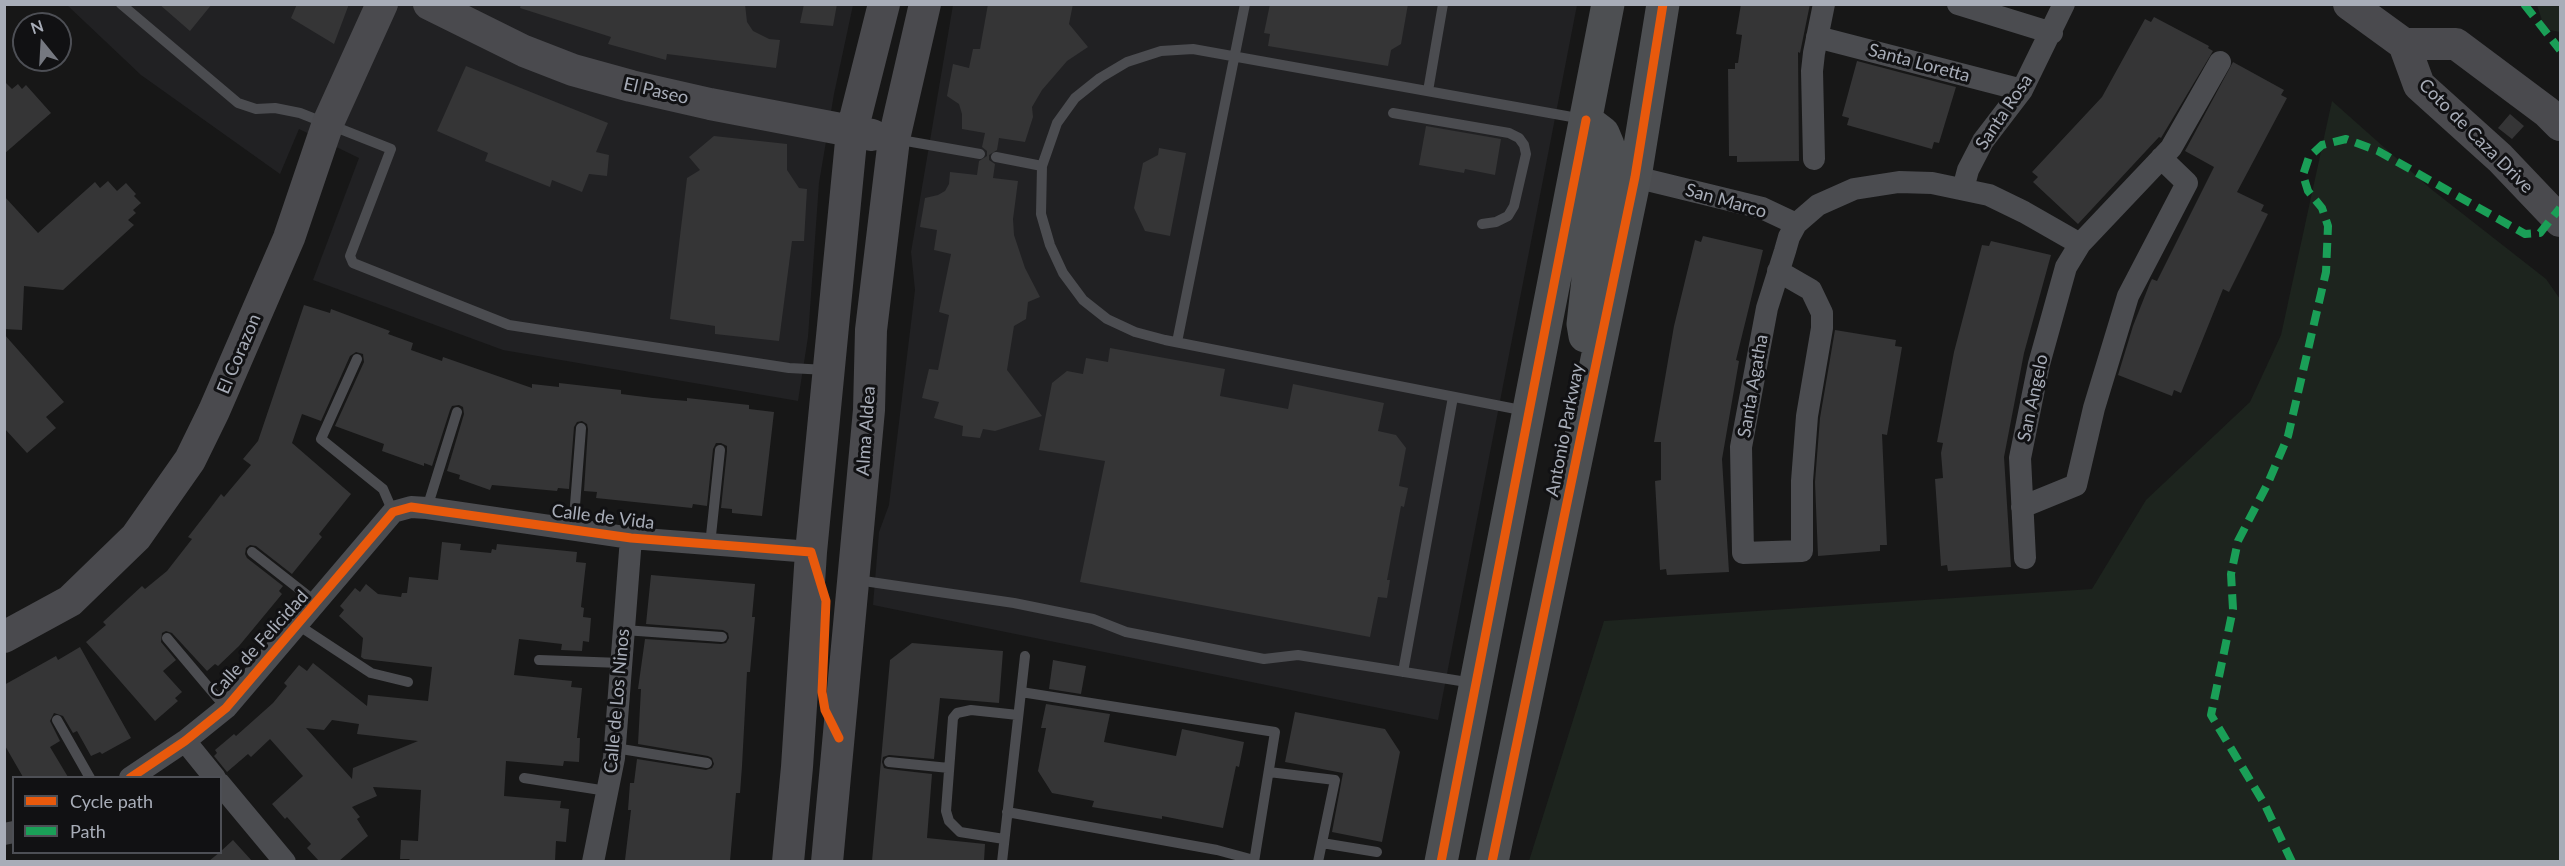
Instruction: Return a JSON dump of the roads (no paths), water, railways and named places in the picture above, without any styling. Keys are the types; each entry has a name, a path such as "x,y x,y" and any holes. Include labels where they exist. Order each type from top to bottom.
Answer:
{"main road":[{"name":"El Corazon","path":"4,637 70,602 136,537 190,460 214,411 289,238 328,123 382,4"},
{"name":"El Paseo","path":"429,4 524,51 573,70 687,99 894,139"},
{"path":"788,861 797,767 811,552 852,131 884,4"},
{"name":"Alma Aldea","path":"827,861 869,411 871,330 894,139 925,4"},
{"path":"1441,861 1608,4"},
{"name":"Antonio Parkway","path":"1492,861 1635,177 1664,4"},
{"path":"2349,4 2404,44 2456,44 2547,112 2560,125"},
{"name":"Coto de Caza Drive","path":"2404,44 2419,85 2556,208"},
{"path":"1586,120 1603,133 1608,144 1593,235 1582,324 1592,376"},
{"path":"811,552 826,601 822,692 825,710 839,738"}],"street":[{"path":"1814,159 1812,71 1824,4"},
{"path":"1958,4 2052,33"},
{"name":"Santa Rosa","path":"1963,189 1968,170 1983,141 2022,90 2052,33 2064,4"},
{"name":"Santa Loretta","path":"1817,37 2022,90"},
{"name":"San Angelo","path":"2025,558 2020,458 2039,363 2066,267 2080,244 2171,148 2220,62"},
{"path":"2022,507 2076,484 2094,408 2128,296 2187,183 2161,158"},
{"name":"San Marco","path":"1635,177 1762,208 1796,224"},
{"path":"1796,224 1818,205 1854,189 1899,182 1932,183 1989,195 2080,244"},
{"name":"Santa Agatha","path":"1778,272 1811,290 1822,313 1822,328 1807,416 1802,481 1802,551 1743,554 1741,447 1767,308 1778,272 1796,224"},
{"name":"Calle de Vida","path":"393,512 411,507 427,508 631,538 811,552"},
{"name":"Calle de Felicidad","path":"132,776 185,741 226,708 393,512"},
{"name":"Calle de Los Ninos","path":"593,861 615,748 631,538"},
{"path":"185,741 214,776"},
{"path":"222,786 285,861"}],"lane":[{"path":"121,4 238,103 256,109 275,108 300,113 391,149 350,256 353,263 509,325 789,368 830,370"},
{"path":"1177,342 1245,4"},
{"path":"1428,91 1443,4"},
{"path":"1529,412 1177,342 1136,332 1107,319 1083,300 1063,273 1050,245 1041,214 1042,166 1057,123 1075,98 1100,78 1126,62 1161,51 1193,49 1586,120"},
{"path":"1393,112 1509,133 1519,138 1526,154 1514,206 1508,216 1496,222 1482,224"},
{"path":"894,139 981,154"},
{"path":"996,157 1042,166"},
{"path":"357,359 321,439 383,489 393,512"},
{"path":"1403,672 1452,397"},
{"path":"427,508 457,412"},
{"path":"573,531 580,428"},
{"path":"710,545 720,450"},
{"path":"252,552 317,603"},
{"path":"852,579 1014,603 1093,619 1125,632 1264,659 1298,655 1476,684"},
{"path":"298,625 371,673 408,682"},
{"path":"624,630 722,637"},
{"path":"167,638 226,708"},
{"path":"1002,861 1025,656"},
{"path":"539,660 621,663"},
{"path":"1008,812 1217,850 1254,861 1275,732 1021,692"},
{"path":"1004,839 960,831 949,821 946,811 953,718 957,713 971,710 1018,715"},
{"path":"57,720 89,776"},
{"path":"615,748 707,763"},
{"path":"889,762 950,768"},
{"path":"1269,772 1335,780 1318,861"},
{"path":"524,778 607,791"},
{"path":"1322,843 1377,852"}]}
